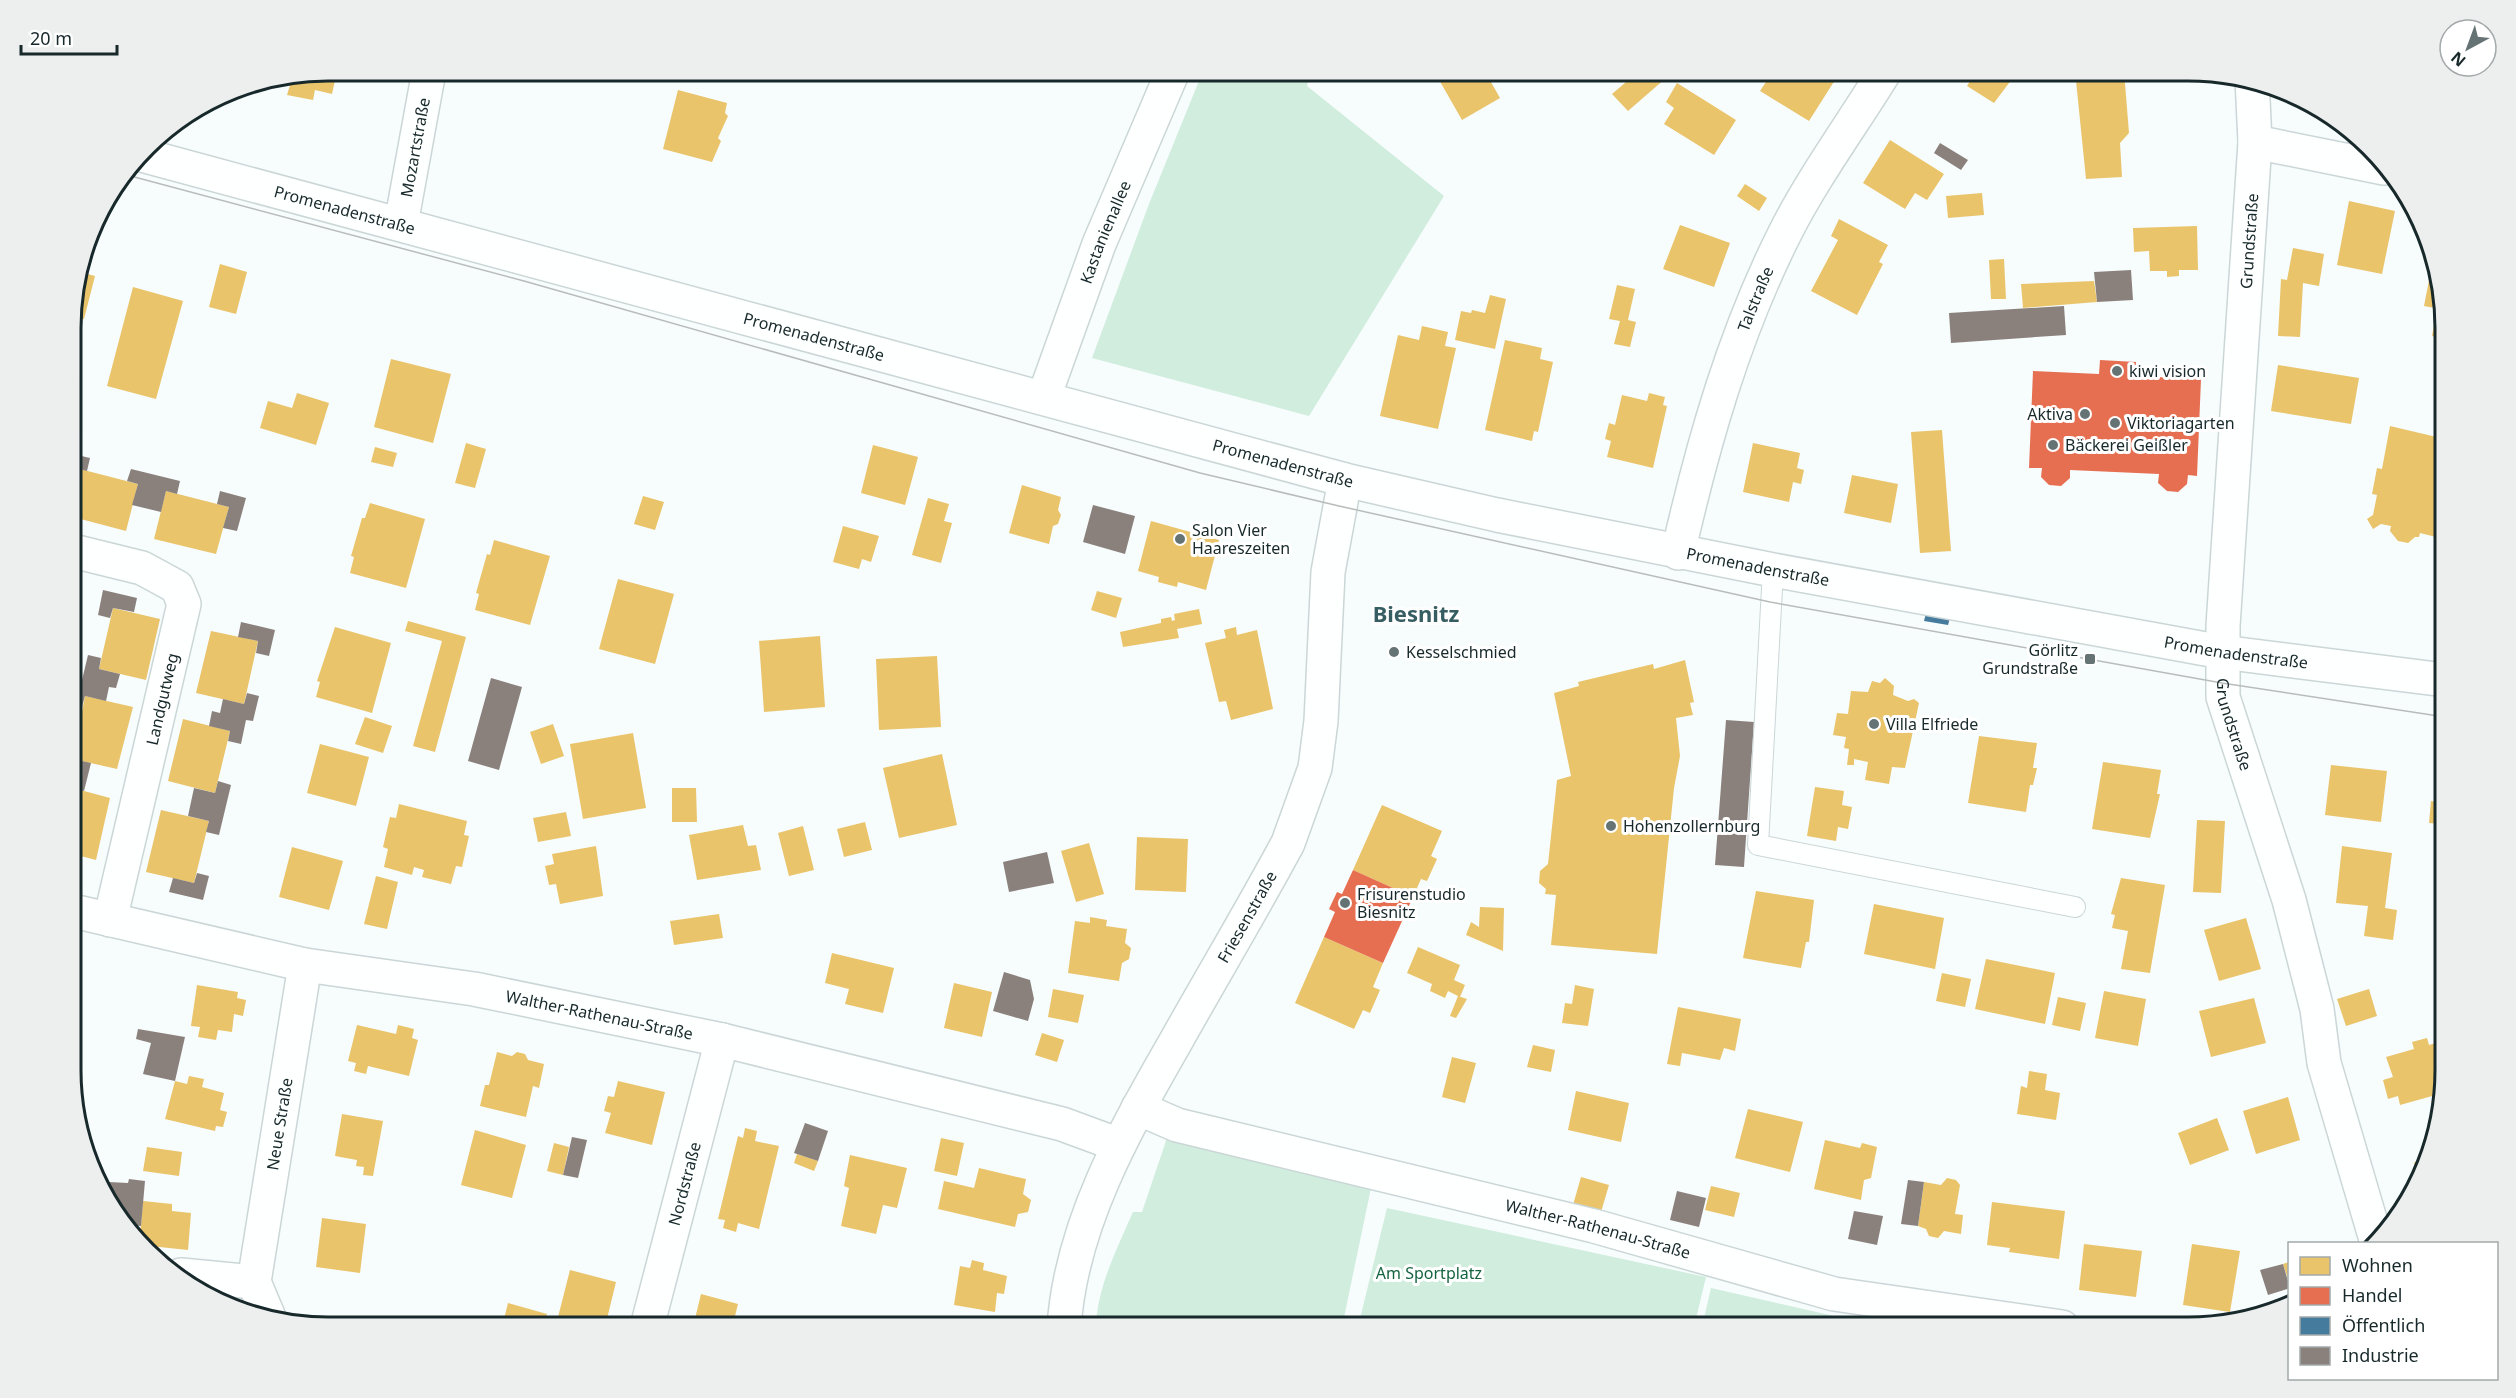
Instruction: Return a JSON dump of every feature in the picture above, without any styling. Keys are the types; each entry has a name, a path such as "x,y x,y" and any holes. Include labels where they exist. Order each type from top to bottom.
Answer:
{"street":[{"name":"Mozartstraße","path":"401,224 427,81"},
{"name":"Kastanienallee","path":"1044,397 1099,244 1168,81"},
{"name":"Talstraße","path":"1678,553 1730,360 1756,293 1786,231 1878,81"},
{"name":"Grundstraße","path":"2252,89 2255,142 2223,652 2223,697 2289,900 2317,1009 2324,1063 2374,1233"},
{"path":"2255,142 2375,166"},
{"name":"Promenadenstraße","path":"149,157 1345,480 1678,553 2223,652 2435,679"},
{"name":"Friesenstraße","path":"1065,1317 1066,1295 1076,1253 1119,1145 1288,843 1304,803 1315,768 1321,721 1328,572 1345,480"},
{"name":"Landgutweg","path":"81,553 142,568 177,587 184,604 110,921"},
{"name":"Walther-Rathenau-Straße","path":"81,913 305,965 474,989 722,1040 1062,1124 1119,1145"},
{"name":"Neue Straße","path":"254,1282 305,965"},
{"name":"Nordstraße","path":"650,1317 722,1040"},
{"name":"Walther-Rathenau-Straße","path":"1138,1108 1177,1125 1594,1226 1834,1294 1993,1317"},
{"path":"193,1276 254,1282 265,1309"}],"lane":[{"path":"1773,570 1758,845 2075,907"}],"green space":[{"path":"1199,81 1308,81 1307,86 1444,196 1309,416 1092,358 1149,204"},
{"path":"1167,1138 1371,1188 1344,1317 1097,1317 1109,1268 1133,1212 1142,1212"},
{"name":"Am Sportplatz","path":"1387,1208 1706,1277 1696,1317 1360,1317"},
{"path":"1711,1288 1834,1317 1704,1317"}],"building: Wohnen":[{"path":"335,81 332,94 315,90 313,100 287,95 290,85"},
{"path":"1440,81 1490,81 1500,98 1462,120"},
{"path":"1627,81 1662,81 1628,111 1612,94"},
{"path":"1766,81 1834,81 1809,121 1760,91"},
{"path":"1970,81 2010,81 1994,103 1967,86"},
{"path":"2076,81 2125,81 2129,133 2120,143 2122,177 2086,179"},
{"path":"1677,83 1736,120 1714,155 1664,124 1674,108 1666,102"},
{"path":"678,90 727,103 725,113 728,116 718,138 721,141 712,162 663,149"},
{"path":"1890,140 1944,174 1927,200 1915,193 1905,209 1863,183"},
{"path":"1745,184 1767,198 1759,211 1737,196"},
{"path":"1982,193 1984,215 1948,218 1946,196"},
{"path":"2349,201 2395,211 2382,274 2337,265"},
{"path":"1839,219 1888,245 1879,262 1883,264 1857,315 1811,291 1838,240 1831,236"},
{"path":"1680,225 1730,243 1714,287 1663,269"},
{"path":"2197,226 2198,270 2179,270 2179,276 2167,277 2167,271 2150,271 2149,251 2134,252 2133,228"},
{"path":"2293,248 2324,254 2319,286 2303,283 2300,337 2278,336 2281,279 2287,280"},
{"path":"2004,259 2006,299 1991,299 1989,260"},
{"path":"220,264 247,272 236,314 209,307"},
{"path":"87,274 95,276 84,319 82,318 83,296"},
{"path":"2430,278 2434,308 2424,306"},
{"path":"2094,281 2097,302 2023,308 2021,284"},
{"path":"1617,285 1635,289 1628,320 1636,322 1630,347 1614,344 1620,321 1609,319"},
{"path":"133,287 183,301 156,399 107,386"},
{"path":"1490,295 1506,299 1495,349 1455,340 1461,311 1471,313 1472,310 1485,313"},
{"path":"2435,322 2435,337 2432,336"},
{"path":"1422,326 1448,332 1445,346 1456,348 1438,429 1380,416 1398,335 1419,340"},
{"path":"1505,340 1542,348 1540,359 1553,362 1538,432 1534,431 1532,441 1485,430"},
{"path":"391,359 451,374 433,443 374,427"},
{"path":"2278,365 2359,378 2351,424 2271,411"},
{"path":"297,393 329,403 316,445 260,428 268,401 292,408"},
{"path":"1649,393 1665,397 1663,405 1667,406 1653,468 1607,457 1611,441 1605,439 1609,423 1615,425 1622,395 1647,401"},
{"path":"2390,426 2435,437 2435,537 2420,533 2419,537 2415,537 2408,543 2398,541 2390,531 2391,526 2381,524 2373,529 2367,519 2373,515 2377,495 2372,494 2377,468 2382,469"},
{"path":"1942,430 1951,551 1920,553 1911,432"},
{"path":"466,443 486,449 475,488 455,483"},
{"path":"1753,443 1800,453 1797,468 1804,470 1801,484 1793,482 1789,502 1743,492"},
{"path":"873,445 918,457 905,505 861,493"},
{"path":"375,447 397,453 393,467 371,462"},
{"path":"81,469 138,484 126,531 81,519"},
{"path":"1852,475 1898,484 1891,523 1844,513"},
{"path":"1022,485 1061,497 1058,510 1061,515 1058,524 1053,526 1049,544 1009,533"},
{"path":"166,491 229,507 216,554 154,539"},
{"path":"643,496 664,502 655,530 634,524"},
{"path":"928,498 949,504 944,521 952,523 941,563 912,555"},
{"path":"370,503 425,519 406,588 350,573 354,557 351,556 362,518 365,518"},
{"path":"1151,521 1219,540 1206,590 1178,582 1177,587 1158,582 1159,577 1138,571"},
{"path":"843,526 879,536 871,562 862,559 859,569 833,562"},
{"path":"494,540 550,556 530,625 475,610 479,594 476,593 487,554 490,555"},
{"path":"618,579 674,594 655,664 599,649"},
{"path":"1097,591 1122,598 1116,618 1091,610"},
{"path":"113,608 160,619 146,680 99,669"},
{"path":"1199,609 1202,624 1177,629 1179,638 1123,647 1120,632 1161,623 1161,619 1171,617 1172,621 1175,620 1174,614"},
{"path":"408,621 466,637 435,752 413,746 442,641 405,631"},
{"path":"335,627 391,643 372,713 316,697 320,682 317,681"},
{"path":"1236,627 1237,635 1257,630 1273,709 1231,720 1226,701 1219,702 1205,643 1226,638 1224,630"},
{"path":"211,631 258,641 244,704 196,693"},
{"path":"820,636 825,707 764,712 759,641"},
{"path":"937,656 941,727 879,730 876,659"},
{"name":"Hohenzollernburg","path":"1685,660 1694,702 1690,703 1693,715 1676,718 1680,756 1674,788 1657,954 1551,945 1556,895 1545,894 1546,889 1539,883 1540,871 1548,864 1557,780 1571,776 1554,693 1579,686 1578,682 1653,664 1654,669"},
{"name":"Villa Elfriede","path":"1885,678 1894,686 1893,695 1908,701 1914,699 1919,703 1905,768 1892,767 1889,784 1865,780 1868,762 1854,759 1854,765 1847,765 1849,749 1844,748 1846,737 1833,735 1837,713 1848,714 1851,691 1868,692 1872,681 1880,683"},
{"path":"85,696 133,707 117,769 81,761 81,717"},
{"path":"365,717 392,726 383,753 355,744"},
{"path":"183,719 230,731 215,793 168,781"},
{"path":"553,724 564,756 541,764 530,732"},
{"path":"633,733 646,808 583,819 570,744"},
{"path":"1979,736 2037,743 2033,768 2037,768 2033,785 2030,785 2026,812 1968,803"},
{"path":"320,744 369,757 356,806 307,793"},
{"path":"942,754 957,825 899,838 883,768"},
{"path":"2103,762 2161,770 2157,794 2160,794 2150,838 2092,829"},
{"path":"2331,765 2387,771 2381,822 2325,815"},
{"path":"1815,787 1844,791 1842,805 1852,807 1848,829 1838,827 1836,841 1807,836"},
{"path":"672,788 696,788 697,822 672,822"},
{"path":"81,790 110,798 96,860 81,856"},
{"path":"2431,801 2435,802 2435,824 2429,823"},
{"path":"399,804 467,821 464,835 469,836 462,867 456,866 451,884 422,877 424,870 414,867 412,875 384,867 388,849 383,847 390,817 396,818"},
{"path":"1382,805 1442,831 1431,856 1437,859 1427,881 1421,879 1413,897 1353,870"},
{"path":"161,810 209,821 194,883 146,872"},
{"path":"566,812 571,836 538,842 533,818"},
{"path":"2197,820 2225,821 2221,893 2193,892"},
{"path":"865,822 872,850 844,857 837,829"},
{"path":"743,825 748,846 756,845 761,870 697,880 689,835"},
{"path":"803,826 814,870 789,876 778,833"},
{"path":"1137,837 1188,839 1186,892 1135,890"},
{"path":"1089,843 1104,894 1076,902 1061,851"},
{"path":"596,846 603,896 560,904 556,884 549,885 545,866 554,864 552,854"},
{"path":"2342,846 2392,853 2385,908 2397,910 2393,940 2364,936 2368,906 2336,903"},
{"path":"292,847 343,861 329,910 279,897"},
{"path":"376,876 398,882 387,929 364,924"},
{"path":"2121,878 2165,885 2150,973 2121,969 2128,931 2112,928 2115,915 2111,914"},
{"path":"1756,891 1814,900 1809,942 1806,942 1801,968 1743,958"},
{"path":"1874,904 1944,918 1935,969 1864,954"},
{"path":"1480,907 1504,908 1503,951 1466,935 1471,922 1479,927"},
{"path":"719,914 723,938 674,945 670,921"},
{"path":"1090,917 1107,920 1106,926 1127,929 1125,943 1131,948 1129,959 1122,963 1119,981 1068,973 1075,921 1090,923"},
{"path":"2246,918 2261,969 2219,981 2204,930"},
{"path":"1324,937 1383,963 1373,987 1380,990 1370,1013 1363,1010 1354,1029 1295,1003"},
{"path":"1418,947 1460,965 1454,980 1465,985 1460,997 1448,991 1445,998 1430,991 1432,984 1407,973"},
{"path":"832,953 894,968 883,1013 845,1004 849,989 825,983"},
{"path":"1986,959 2055,973 2045,1024 1975,1009"},
{"path":"1942,973 1971,979 1965,1007 1936,1001"},
{"path":"954,983 992,992 982,1037 944,1028"},
{"path":"197,985 238,992 237,998 246,1000 243,1016 234,1014 232,1032 218,1030 216,1040 198,1037 200,1027 191,1026"},
{"path":"1575,985 1594,989 1588,1026 1562,1023 1565,1003 1572,1004"},
{"path":"1053,989 1084,995 1078,1023 1048,1017"},
{"path":"2369,989 2377,1016 2346,1026 2337,999"},
{"path":"2104,991 2146,999 2138,1046 2095,1038"},
{"path":"1458,996 1467,999 1456,1018 1450,1016"},
{"path":"2058,997 2086,1003 2080,1031 2052,1025"},
{"path":"2254,998 2266,1043 2211,1057 2199,1011"},
{"path":"1678,1007 1741,1019 1735,1051 1724,1048 1720,1060 1682,1053 1680,1066 1667,1064"},
{"path":"357,1025 396,1034 398,1025 414,1029 412,1038 418,1040 409,1076 368,1066 366,1074 354,1071 356,1063 348,1061"},
{"path":"1042,1033 1064,1040 1057,1062 1035,1055"},
{"path":"2427,1038 2429,1045 2435,1043 2433,1096 2400,1105 2398,1096 2388,1099 2383,1080 2393,1077 2386,1057 2414,1049 2412,1042"},
{"path":"1533,1045 1555,1050 1551,1072 1527,1067"},
{"path":"497,1052 512,1056 517,1052 525,1054 528,1060 544,1064 539,1088 533,1086 526,1117 480,1106 485,1085 489,1085"},
{"path":"1452,1057 1476,1063 1465,1103 1442,1097"},
{"path":"2029,1071 2047,1074 2045,1090 2060,1093 2056,1120 2017,1114 2021,1086 2027,1088"},
{"path":"189,1076 204,1079 202,1087 224,1093 220,1110 227,1112 223,1127 216,1126 215,1131 165,1119 175,1081 187,1084"},
{"path":"618,1081 665,1092 652,1145 605,1133 611,1113 604,1111 608,1096 614,1097"},
{"path":"1576,1091 1629,1103 1621,1142 1568,1130"},
{"path":"2288,1097 2300,1140 2256,1154 2243,1111"},
{"path":"1748,1109 1803,1122 1790,1172 1735,1158"},
{"path":"342,1114 383,1121 373,1176 363,1175 364,1167 356,1166 357,1160 335,1156"},
{"path":"2217,1118 2229,1150 2190,1165 2178,1133"},
{"path":"745,1128 757,1131 755,1141 779,1146 759,1229 738,1223 736,1232 723,1228 725,1220 718,1219 738,1136 743,1138"},
{"path":"475,1130 526,1145 512,1198 461,1185"},
{"path":"941,1138 964,1143 957,1176 934,1171"},
{"path":"1825,1140 1860,1148 1862,1143 1877,1147 1871,1178 1864,1180 1861,1200 1814,1189"},
{"path":"554,1143 569,1147 563,1175 547,1171"},
{"path":"147,1147 182,1152 179,1176 143,1171"},
{"path":"797,1154 818,1161 814,1171 794,1163"},
{"path":"850,1155 907,1168 897,1208 883,1205 876,1234 841,1226 849,1188 844,1186"},
{"path":"979,1168 1026,1179 1023,1194 1031,1200 1028,1212 1018,1214 1015,1227 938,1209 944,1181 974,1188"},
{"path":"1581,1177 1609,1185 1601,1212 1573,1205"},
{"path":"1947,1178 1956,1180 1960,1185 1955,1214 1963,1215 1961,1234 1944,1231 1938,1238 1929,1236 1926,1229 1918,1226 1924,1182 1941,1185"},
{"path":"1711,1186 1740,1193 1734,1217 1705,1210"},
{"path":"143,1201 172,1204 172,1211 191,1213 188,1250 155,1246 140,1231"},
{"path":"1992,1202 2065,1211 2059,1259 2009,1252 2010,1248 1987,1245"},
{"path":"322,1218 366,1224 360,1273 316,1267"},
{"path":"2084,1244 2142,1251 2136,1297 2079,1290"},
{"path":"2192,1244 2240,1251 2230,1312 2183,1305"},
{"path":"972,1260 984,1263 983,1270 1007,1276 1004,1294 997,1293 995,1312 954,1305 960,1266 970,1268"},
{"path":"2288,1262 2288,1279 2283,1264"},
{"path":"570,1270 616,1282 607,1317 558,1317"},
{"path":"701,1294 738,1304 735,1317 695,1317"},
{"path":"508,1303 547,1314 546,1317 504,1317"}],"building: Handel":[{"name":"Viktoriagarten","path":"2100,360 2136,362 2135,376 2201,379 2197,476 2188,475 2187,484 2178,492 2167,491 2158,483 2159,474 2070,470 2070,478 2061,486 2049,485 2041,477 2042,468 2029,468 2033,371 2099,374"},
{"path":"1353,870 1413,897 1383,963 1324,937 1335,912 1329,909 1337,892 1342,894"}],"building: Öffentlich":[{"path":"1926,613 1950,618 1948,625 1924,621"}],"building: Industrie":[{"path":"1940,143 1968,160 1961,170 1934,153"},
{"path":"2131,270 2133,300 2097,302 2094,272"},
{"path":"2064,306 2066,335 1951,343 1949,313"},
{"path":"81,456 90,458 87,471 81,469"},
{"path":"131,469 180,481 177,494 166,491 161,512 132,505 138,484 127,481"},
{"path":"220,491 246,498 237,531 223,528 229,507 217,504"},
{"path":"1093,505 1135,516 1125,554 1083,542"},
{"path":"103,590 137,598 134,612 113,608 110,618 98,615"},
{"path":"241,622 275,630 269,656 256,653 258,641 238,637"},
{"path":"88,655 101,658 99,669 120,674 116,688 109,687 106,701 85,696 82,707 82,680"},
{"path":"491,678 522,687 499,770 468,761"},
{"path":"247,693 259,696 253,721 246,720 241,744 228,741 230,731 209,726 212,711 220,713 223,699 244,704"},
{"path":"1726,720 1754,722 1744,867 1715,865"},
{"path":"81,761 91,763 84,791 81,790"},
{"path":"218,781 231,785 219,835 206,832 209,821 188,816 194,788 215,793"},
{"path":"1047,852 1054,883 1009,892 1003,862"},
{"path":"197,873 209,876 203,900 169,892 173,878 194,883"},
{"path":"1004,972 1030,980 1034,999 1028,1021 993,1011"},
{"path":"138,1029 185,1037 175,1081 143,1074 151,1043 136,1039"},
{"path":"805,1123 828,1131 818,1161 794,1153"},
{"path":"572,1137 587,1140 578,1178 563,1175"},
{"path":"129,1179 145,1181 141,1226 136,1226 132,1220 109,1184 109,1182 128,1183"},
{"path":"1908,1180 1924,1182 1918,1226 1901,1224"},
{"path":"1677,1191 1706,1198 1699,1227 1670,1220"},
{"path":"1854,1211 1883,1216 1877,1245 1848,1239"},
{"path":"2283,1264 2288,1289 2268,1295 2260,1270"}],"tram line":[{"path":"133,177 524,281 1200,473 1339,506 1770,602 2222,683 2435,715"}],"place":[{"name":"kiwi vision","path":"2117,371"},
{"name":"Aktiva","path":"2085,414"},
{"name":"Viktoriagarten","path":"2115,423"},
{"name":"Bäckerei Geißler","path":"2053,445"},
{"name":"Salon Vier Haareszeiten","path":"1180,539"},
{"name":"Kesselschmied","path":"1394,652"},
{"name":"Görlitz Grundstraße","path":"2090,659"},
{"name":"Villa Elfriede","path":"1874,724"},
{"name":"Hohenzollernburg","path":"1611,826"},
{"name":"Frisurenstudio Biesnitz","path":"1345,903"}],"district":[{"name":"Biesnitz","path":"1416,614"}]}
